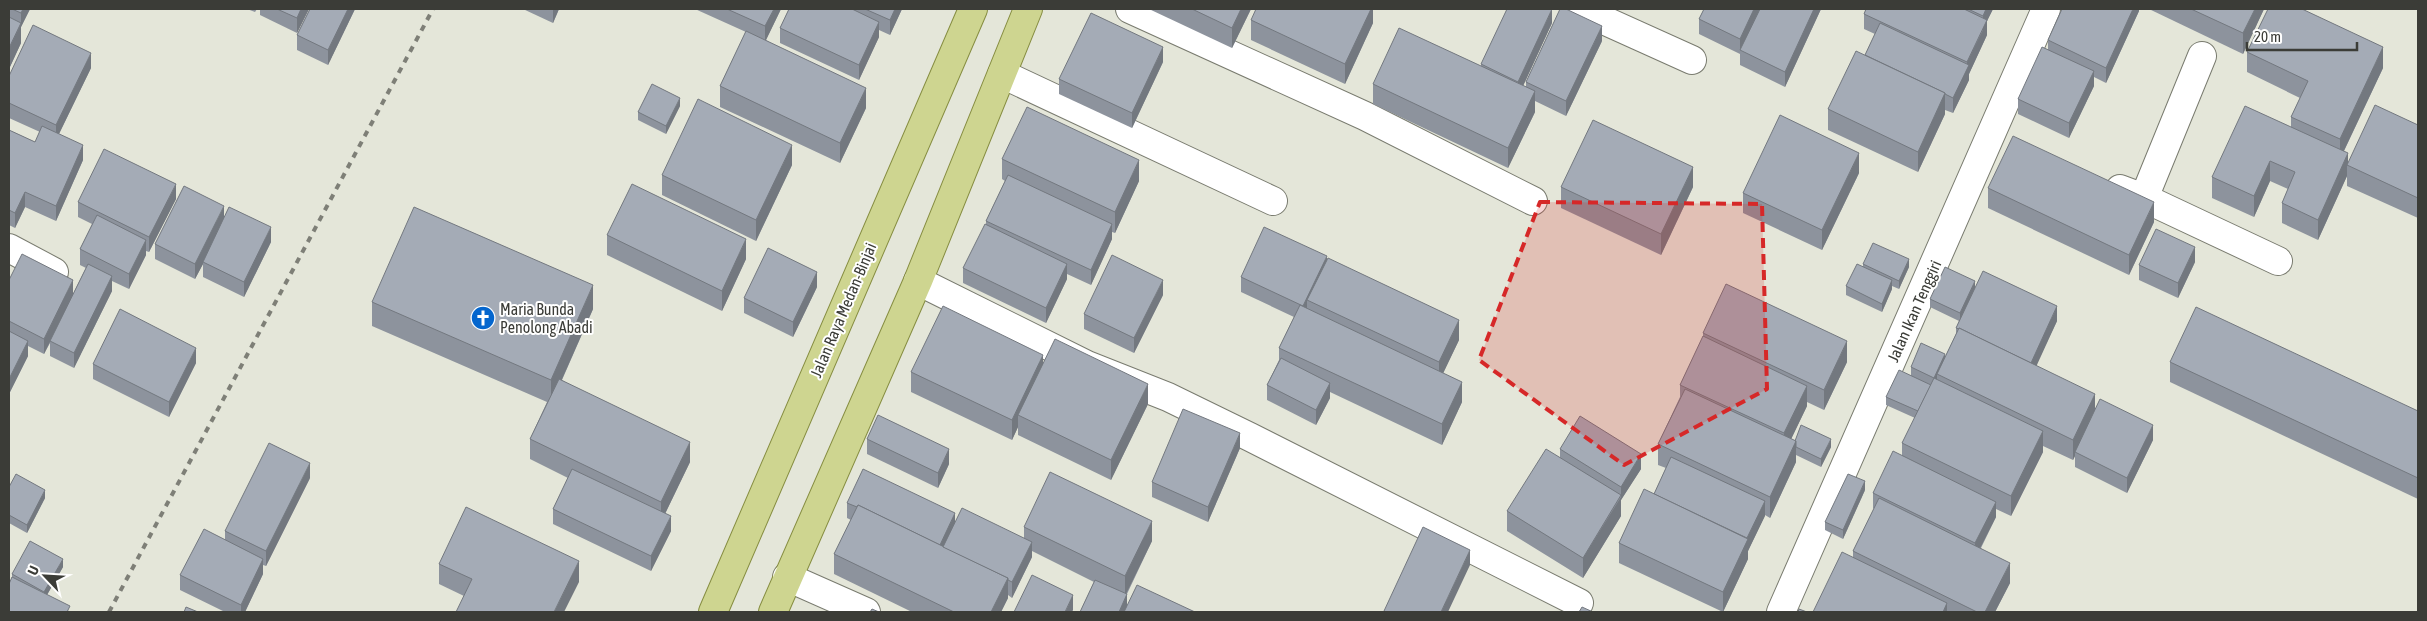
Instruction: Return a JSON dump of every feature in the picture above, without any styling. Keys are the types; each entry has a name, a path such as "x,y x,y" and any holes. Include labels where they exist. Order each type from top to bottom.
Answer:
{"main road":[{"name":"Jalan Raya Medan-Binjai","path":"714,612 973,9"},
{"path":"773,612 865,406 918,281 1028,9"}],"street":[{"path":"1130,9 1365,116 1533,201"},
{"path":"1579,9 1692,60"},
{"name":"Jalan Ikan Tenggiri","path":"1781,612 1999,143 2046,9"},
{"path":"2144,198 2202,56"},
{"path":"1002,74 1273,201"},
{"path":"2099,181 2144,198 2278,262"},
{"path":"9,248 67,279"},
{"path":"918,281 1087,365 1168,397 1579,603"},
{"path":"787,577 866,612"}],"highlighted area":[{"path":"1540,202 1762,204 1767,389 1624,465 1479,360"}],"building":[{"path":"12,9 23,9 21,13"},
{"path":"277,9 301,9 297,18"},
{"path":"310,9 348,9 328,50 297,35"},
{"path":"727,9 774,9 765,26"},
{"path":"789,9 852,9 879,22 859,65 780,28"},
{"path":"865,9 895,9 890,20"},
{"path":"1192,9 1241,9 1232,28"},
{"path":"1256,9 1371,9 1345,64 1251,20"},
{"path":"1507,9 1552,9 1518,82 1481,64"},
{"path":"1560,9 1566,9 1602,26 1566,101 1526,82"},
{"path":"1704,9 1754,9 1740,39 1699,19"},
{"path":"1760,9 1814,9 1785,72 1740,50"},
{"path":"1866,9 1964,9 1987,20 1967,62 1864,14"},
{"path":"1968,9 1986,9 1983,16"},
{"path":"2062,9 2133,9 2106,68 2048,40"},
{"path":"2191,9 2255,9 2243,33"},
{"path":"2268,9 2302,9 2383,47 2340,139 2291,117 2308,81 2247,52"},
{"path":"1091,13 1163,47 1132,113 1059,79"},
{"path":"9,17 21,23 9,48"},
{"path":"1880,23 1969,65 1953,98 1865,55"},
{"path":"33,25 91,53 56,125 9,103 9,76"},
{"path":"1399,28 1535,91 1508,148 1373,84"},
{"path":"746,31 866,88 840,143 720,86"},
{"path":"2042,47 2094,71 2069,123 2018,99"},
{"path":"1856,51 1945,93 1918,152 1828,109"},
{"path":"652,84 680,98 666,126 638,112"},
{"path":"698,99 792,145 756,220 662,175"},
{"path":"2375,105 2418,125 2418,198 2347,165"},
{"path":"2245,106 2348,153 2318,220 2282,203 2295,172 2270,161 2254,196 2212,177"},
{"path":"1027,107 1139,160 1115,212 1002,159"},
{"path":"1780,115 1859,153 1822,230 1743,193"},
{"path":"1593,120 1693,167 1661,234 1561,187"},
{"path":"42,126 83,145 56,206 25,192 15,213 9,210 9,130 35,142"},
{"path":"2013,136 2154,202 2129,255 1988,188"},
{"path":"104,149 176,184 149,237 78,202"},
{"path":"1008,175 1112,224 1091,270 986,221"},
{"path":"632,184 746,239 722,291 607,235"},
{"path":"184,186 224,206 195,264 155,244"},
{"path":"229,207 271,227 244,282 203,262"},
{"name":"Maria Bunda Penolong Abadi","path":"414,207 593,285 551,380 372,302"},
{"path":"97,215 146,240 129,274 80,249"},
{"path":"985,224 1067,264 1046,308 963,268"},
{"path":"1264,227 1327,256 1303,306 1241,277"},
{"path":"2156,229 2195,247 2178,283 2139,265"},
{"path":"1873,243 1909,259 1899,281 1863,264"},
{"path":"768,248 817,272 793,322 744,298"},
{"path":"22,254 73,280 44,339 9,321 9,280"},
{"path":"1112,255 1163,280 1134,338 1084,314"},
{"path":"1328,258 1459,320 1439,362 1307,300"},
{"path":"88,264 112,276 74,353 50,341"},
{"path":"1857,264 1892,280 1882,304 1846,286"},
{"path":"1945,267 1975,281 1960,313 1930,299"},
{"path":"1983,271 2057,306 2031,363 1956,328"},
{"path":"1726,284 1847,341 1824,390 1703,333"},
{"path":"1300,305 1462,382 1442,424 1279,348"},
{"path":"943,306 1043,355 1012,420 911,372"},
{"path":"2196,307 2418,411 2418,478 2170,362"},
{"path":"120,309 196,348 169,402 93,364"},
{"path":"1959,328 2095,394 2073,440 1937,374"},
{"path":"9,331 28,341 9,379"},
{"path":"1703,336 1807,386 1784,433 1680,385"},
{"path":"1055,339 1148,384 1111,460 1018,415"},
{"path":"1921,343 1945,354 1934,378 1911,367"},
{"path":"1281,358 1330,383 1316,410 1267,385"},
{"path":"1899,370 1931,385 1918,411 1886,397"},
{"path":"1934,378 2043,431 2011,496 1902,443"},
{"path":"559,379 690,442 661,502 530,439"},
{"path":"1685,389 1796,441 1770,497 1658,444"},
{"path":"2100,399 2153,425 2127,478 2075,452"},
{"path":"1183,409 1240,433 1208,507 1152,482"},
{"path":"878,415 949,449 938,473 867,439"},
{"path":"1580,416 1641,454 1621,487 1560,449"},
{"path":"1801,425 1831,439 1821,459 1796,447 1795,441"},
{"path":"269,443 310,463 266,551 225,531"},
{"path":"1546,449 1621,495 1583,558 1507,511"},
{"path":"1893,451 1996,502 1975,543 1873,493"},
{"path":"1671,457 1765,501 1747,538 1654,494"},
{"path":"572,469 671,516 651,556 553,509"},
{"path":"863,469 955,513 940,545 858,505 857,507 847,503"},
{"path":"1050,472 1152,521 1125,576 1024,527"},
{"path":"16,474 45,490 27,525 9,515 9,487"},
{"path":"1848,474 1865,481 1843,530 1825,522"},
{"path":"1644,489 1748,539 1723,592 1619,543"},
{"path":"1879,498 2010,563 1985,612 1977,612 1853,551"},
{"path":"858,505 1008,578 991,612 954,612 834,554"},
{"path":"466,507 579,561 554,612 456,612 472,579 439,564"},
{"path":"962,508 1032,542 1012,582 1008,578 943,547"},
{"path":"1423,527 1470,550 1441,612 1384,611"},
{"path":"204,529 263,559 241,605 180,575"},
{"path":"30,541 63,559 44,592 12,574"},
{"path":"1842,552 1947,603 1943,612 1813,612"},
{"path":"1032,575 1073,595 1065,612 1014,612"},
{"path":"12,577 70,606 67,612 9,611 9,584"},
{"path":"1095,580 1127,594 1119,612 1080,612"},
{"path":"1137,585 1195,612 1124,612"},
{"path":"186,607 198,612 184,612"},
{"path":"1582,607 1593,612 1579,612"}],"railway":[{"path":"109,612 433,9"}],"place":[{"name":"Maria Bunda Penolong Abadi","path":"483,318"}]}
